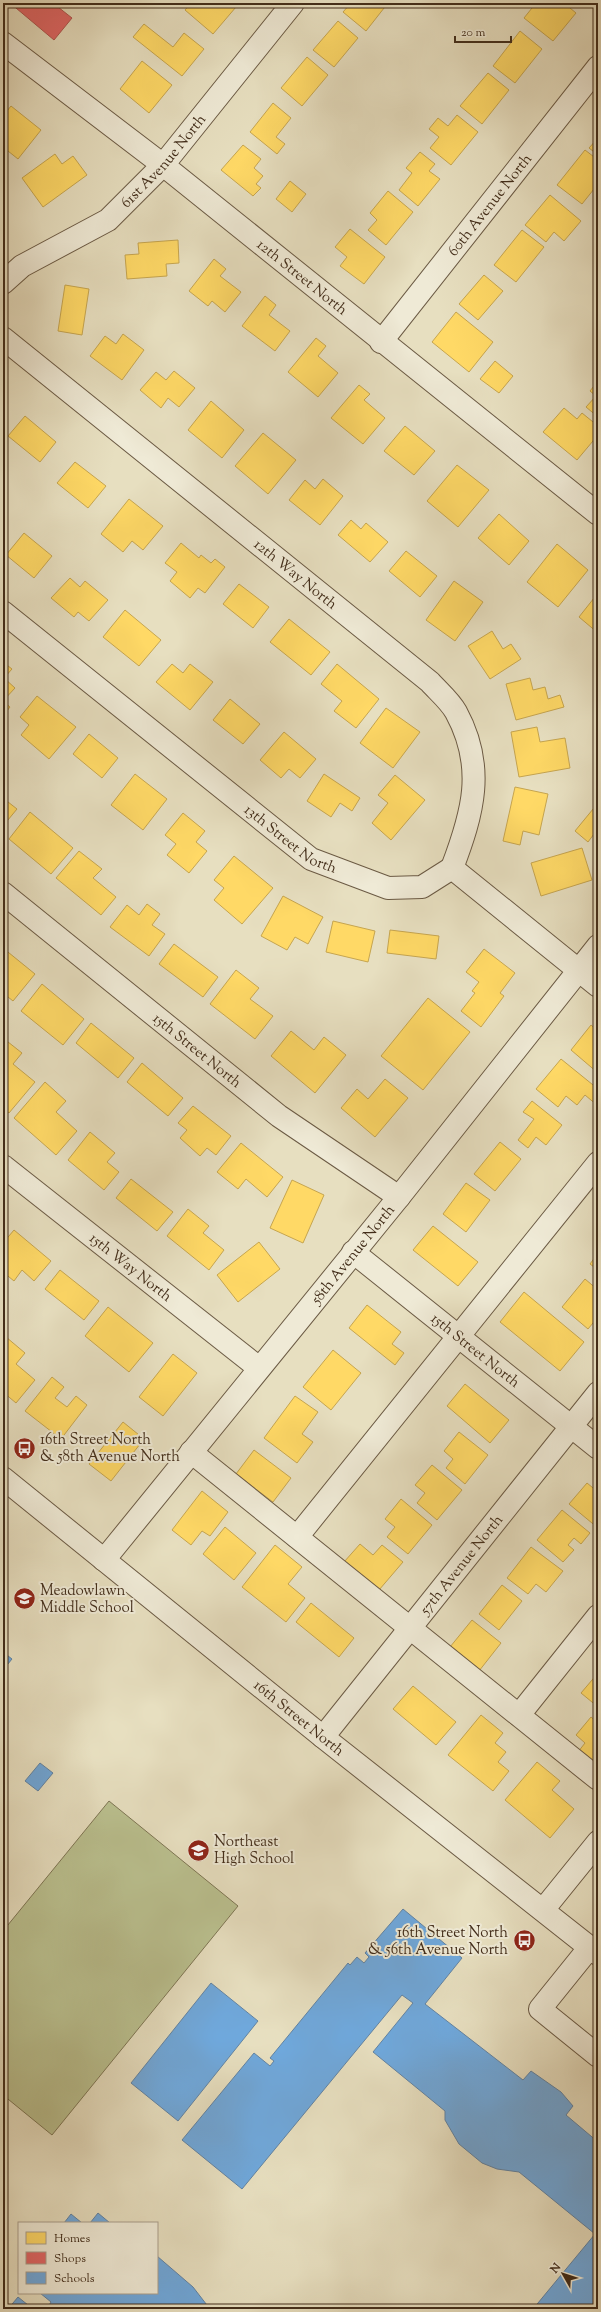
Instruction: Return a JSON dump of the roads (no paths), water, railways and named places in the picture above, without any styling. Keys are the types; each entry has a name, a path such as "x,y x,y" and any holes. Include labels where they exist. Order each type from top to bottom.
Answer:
{"street":[{"name":"61st Avenue North","path":"3,283 22,266 108,220 163,165 293,3"},
{"name":"12th Street North","path":"3,43 163,165 381,342 597,510"},
{"name":"60th Avenue North","path":"381,342 598,67"},
{"name":"12th Way North","path":"3,338 430,682 455,710 469,743 475,780 466,830 452,868"},
{"name":"13th Street North","path":"3,612 311,859 388,888 422,887 452,868"},
{"path":"452,868 598,986"},
{"name":"15th Street North","path":"3,893 279,1116 399,1197"},
{"name":"58th Avenue North","path":"104,1560 399,1197 598,946"},
{"path":"297,1537 598,1163"},
{"name":"15th Way North","path":"3,1166 259,1368"},
{"name":"15th Street North","path":"353,1252 598,1448"},
{"name":"57th Avenue North","path":"323,1736 598,1393"},
{"path":"191,1452 598,1779"},
{"name":"16th Street North","path":"3,1478 323,1736 594,1950"},
{"path":"519,1715 598,1616"},
{"path":"544,1910 598,1842"},
{"path":"594,1950 540,2009 598,2056"}],"place":[{"name":"16th Street North & 58th Avenue North","path":"25,1448"},
{"name":"Meadowlawn Middle School","path":"24,1599"},
{"name":"Northeast High School","path":"199,1850"},
{"name":"16th Street North & 56th Avenue North","path":"524,1941"}]}
